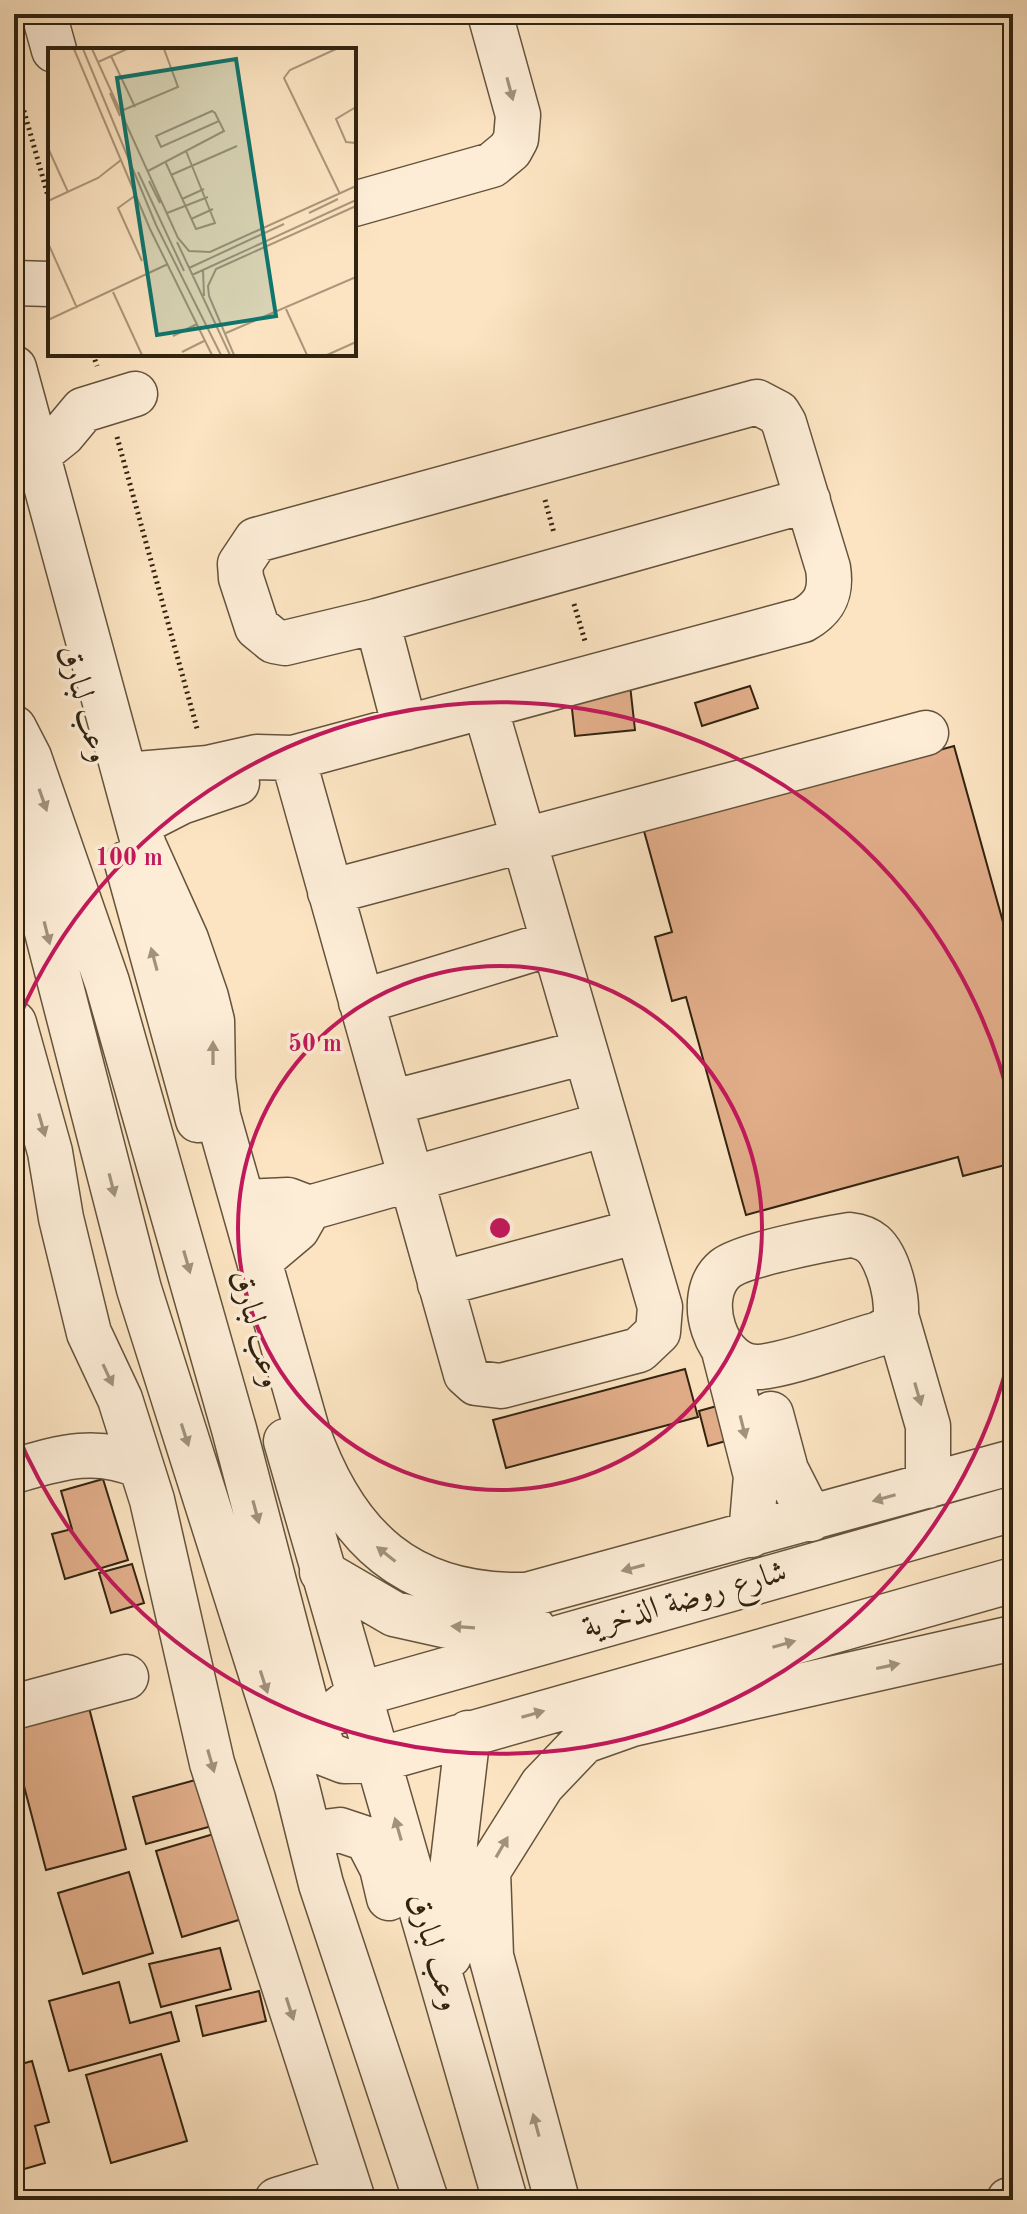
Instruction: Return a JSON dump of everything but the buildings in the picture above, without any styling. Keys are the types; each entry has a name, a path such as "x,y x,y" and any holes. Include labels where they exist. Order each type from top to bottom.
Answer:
{"street":[{"path":"44,14 53,48"},
{"path":"356,203 492,165 510,150 516,139 518,115 490,14"},
{"path":"14,283 48,284"},
{"path":"108,402 54,396 18,382 26,454 126,775 151,867 186,939 206,997 213,1031 214,1097 320,1467 339,1504 358,1529 406,1569 464,1592 527,1595 1013,1462"},
{"path":"26,454 63,434 108,402"},
{"path":"126,775 264,776 293,758 803,620 817,612 831,584 808,500 778,413 768,405 745,402 269,534 256,540 246,550 240,564 241,578 257,627 274,641 298,641 808,500"},
{"name":"وعب لبارق","path":"26,454 322,1572 502,2200"},
{"path":"377,621 405,728"},
{"path":"293,758 466,1374 476,1383 501,1386 639,1350 658,1332 661,1320 638,1231 485,707"},
{"path":"14,728 29,757 107,982 319,1742 326,1754 344,1761 378,1760 1013,1580"},
{"path":"330,892 926,733"},
{"path":"138,824 210,778"},
{"path":"14,804 139,1289 304,1816 321,1884 426,2200"},
{"path":"361,1002 553,943"},
{"path":"14,1023 50,1152 61,1218 89,1333 120,1399 152,1500 193,1691 229,1820 349,2190 277,2200"},
{"path":"390,1103 585,1052"},
{"path":"243,1202 288,1200 309,1208 606,1124"},
{"path":"259,1261 297,1229 309,1208"},
{"path":"440,1284 638,1231"},
{"path":"742,1359 879,1334 893,1326 898,1311 879,1251 861,1237 838,1237 727,1267 712,1287 709,1299 742,1359 786,1470 811,1519"},
{"path":"72,1257 139,1289"},
{"path":"897,1319 928,1426 928,1486"},
{"path":"742,1359 756,1476 751,1535"},
{"path":"14,1471 87,1453 123,1458 140,1466"},
{"name":"شارع روضة الذخرية","path":"357,1695 1013,1509"},
{"path":"322,1572 394,1614 457,1628 527,1629 597,1625"},
{"path":"14,1707 126,1677 152,1653 182,1635"},
{"path":"557,2200 491,1956 490,1942 488,1871 542,1785 584,1741 632,1724 1013,1638"},
{"path":"126,1677 159,1688 193,1691"},
{"path":"304,1816 319,1742 340,1706 357,1695"},
{"path":"450,2014 447,1912 468,1733"},
{"path":"304,1816 367,1839 382,1868 428,2036 502,2200"}],"path":[{"path":"14,76 48,196"},
{"path":"94,356 210,778"}]}
